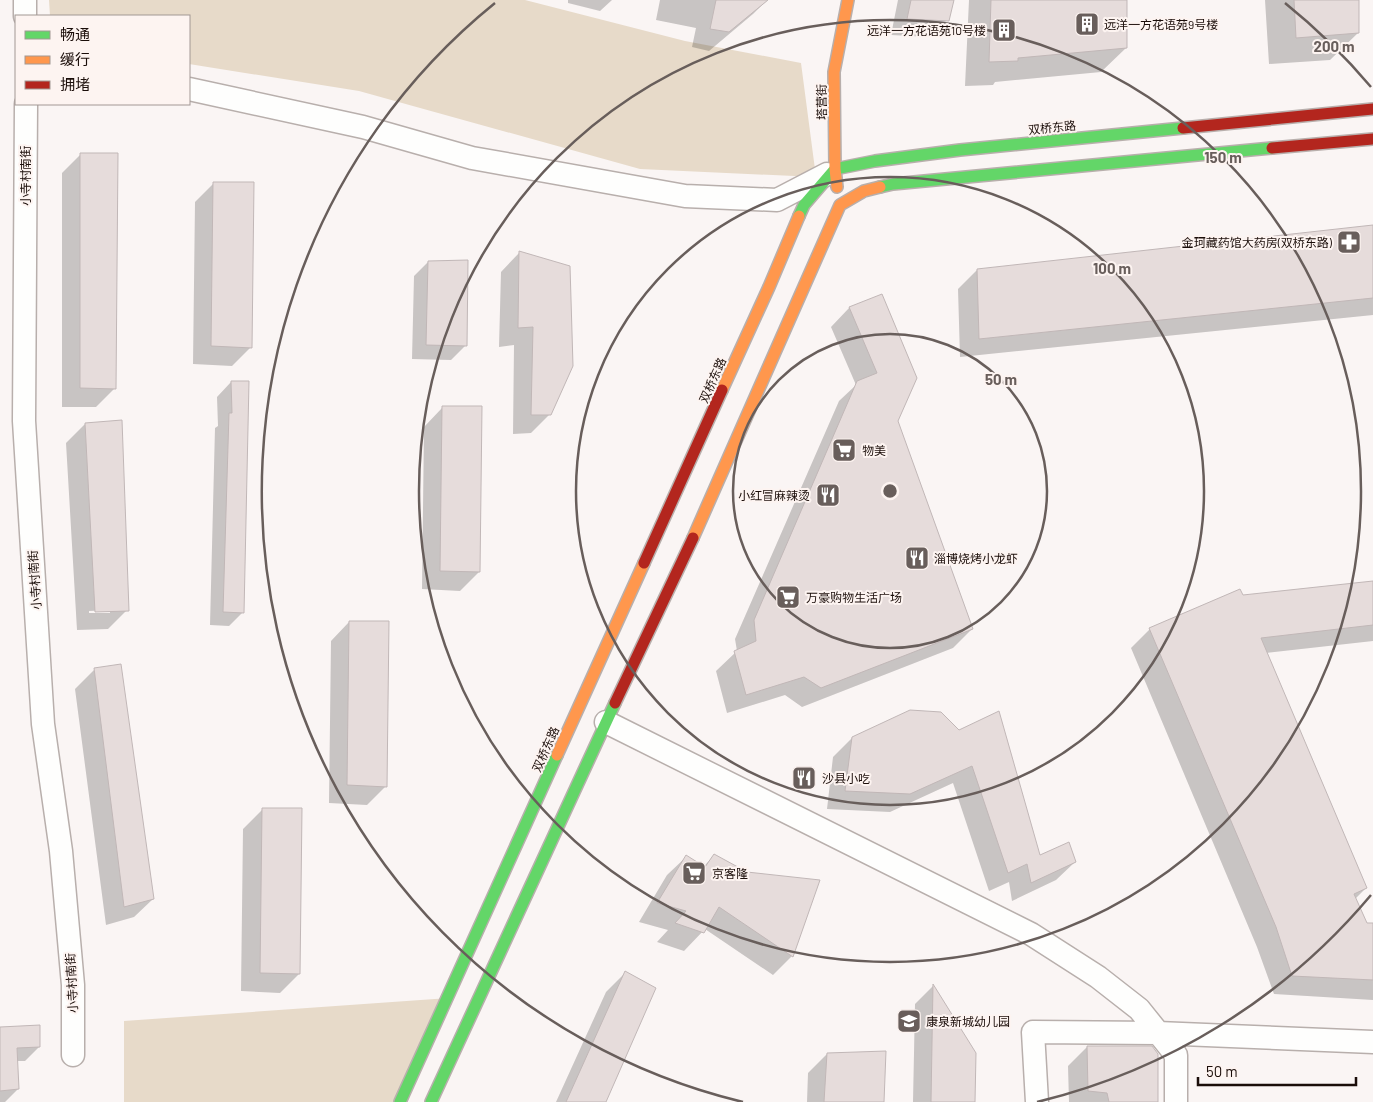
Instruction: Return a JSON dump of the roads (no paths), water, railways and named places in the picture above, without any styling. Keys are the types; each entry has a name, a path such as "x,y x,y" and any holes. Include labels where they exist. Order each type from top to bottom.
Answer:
{"street":[{"path":"25,0 25,15"},
{"name":"塔营街","path":"840,205 835,169 834,72 848,0"},
{"path":"190,90 363,127 472,158 685,196 777,200 835,169"},
{"name":"小寺村南街","path":"26,105 24,421 43,724 60,851 73,985 73,1055"},
{"name":"双桥东路","path":"400,1102 769,287 804,205 835,169 875,161 960,150 1373,109"},
{"path":"431,1102 710,501 840,205 864,191 893,184 1373,139"},
{"path":"606,722 1031,934 1098,977 1139,1010 1176,1055 1176,1102"},
{"path":"1037,1102 1033,1032 1158,1033 1373,1042"}],"place":[{"name":"远洋一方花语苑9号楼","path":"1087,24"},
{"name":"远洋一方花语苑10号楼","path":"1004,30"},
{"name":"金珂藏药馆大药房(双桥东路)","path":"1349,242"},
{"name":"物美","path":"844,450"},
{"name":"小红冒麻辣烫","path":"828,495"},
{"name":"淄博烧烤小龙虾","path":"917,558"},
{"name":"万豪购物生活广场","path":"788,597"},
{"name":"沙县小吃","path":"804,778"},
{"name":"京客隆","path":"694,873"},
{"name":"康泉新城幼儿园","path":"909,1021"}]}
